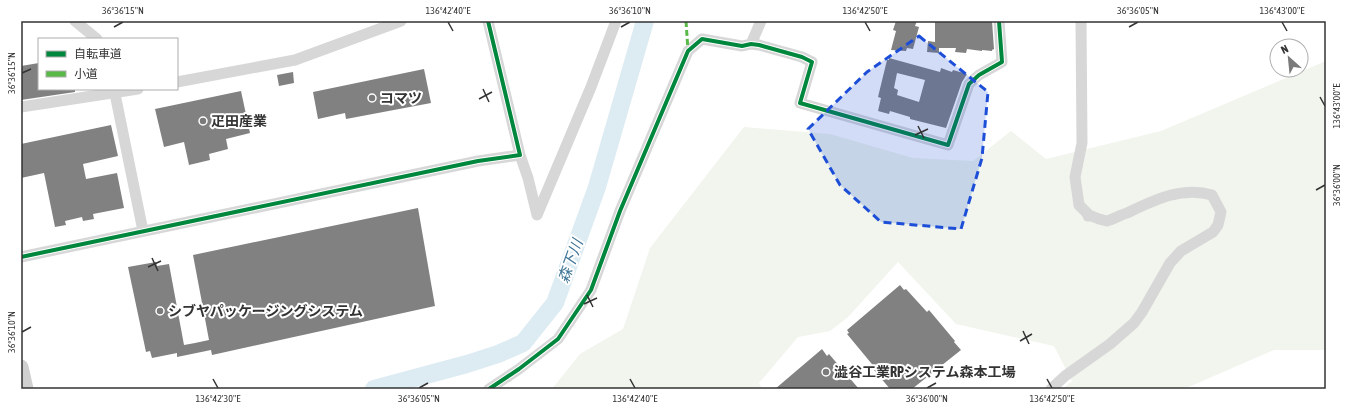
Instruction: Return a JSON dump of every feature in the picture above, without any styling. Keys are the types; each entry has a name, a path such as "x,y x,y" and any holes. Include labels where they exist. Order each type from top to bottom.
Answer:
{"street":[{"path":"75,21 96,38"},
{"path":"178,82 295,60 401,21"},
{"path":"488,21 520,155 528,178 537,215 591,87 616,21"},
{"path":"751,44 761,21"},
{"path":"489,389 519,369 558,339 591,290 620,211 688,51 702,39 742,46 751,44 802,57 812,62 800,103 948,145 969,84 979,75 1002,62 999,21"},
{"path":"1050,389 1065,376 1110,344 1134,323 1142,312 1170,263 1181,251 1213,232 1218,225 1221,212 1212,195 1202,192 1188,192 1161,197 1107,221 1089,215 1088,216 1088,214 1079,205 1075,177 1082,143 1081,21"},
{"path":"21,107 126,90"},
{"path":"114,91 143,231"},
{"path":"21,257 478,161 520,155"}],"highlighted area":[{"path":"919,36 988,92 982,158 961,229 881,222 840,185 808,129 867,72"}],"shaded area":[{"path":"1326,61 1326,350 1274,350 1184,389 1063,389 1072,381 1054,346 956,324 898,262 848,317 830,331 798,337 759,383 762,389 552,389 580,354 623,329 650,248 744,127 830,134 913,158 973,161 1011,131 1046,159 1161,131 1286,78 1309,78 1309,68"}],"building":[{"path":"896,21 917,21 915,26 919,27 913,49 907,48 906,51 891,50 896,31 893,30"},
{"path":"935,21 992,21 994,49 992,51 982,51 967,49 966,53 955,52 956,48 939,48 939,53 927,52 928,41 935,42"},
{"path":"889,58 940,72 941,68 952,72 953,70 967,74 962,82 946,128 910,119 910,117 890,111 889,114 878,111 881,98 878,97 887,60 889,60","holes":["897,73 925,80 919,102 897,95 898,90 894,88"]},
{"path":"38,63 38,90 75,90 75,92 21,100 21,66"},
{"name":"コマツ","path":"424,69 431,103 346,119 345,113 318,119 313,92"},
{"path":"293,72 294,83 279,86 277,75"},
{"name":"疋田産業","path":"241,91 250,133 226,139 228,149 209,154 210,160 189,165 184,142 164,147 155,109"},
{"path":"111,125 118,156 83,164 86,179 117,173 124,208 93,214 94,219 83,221 82,217 65,221 66,225 55,227 44,173 21,178 21,144"},
{"path":"418,208 435,306 212,355 211,350 177,357 177,353 152,358 150,351 146,352 128,267 156,262 157,266 169,264 184,345 195,343 209,340 193,255"},
{"path":"900,285 904,290 906,289 927,312 929,310 961,350 912,389 890,389 874,370 876,369 847,334 849,333 847,330"},
{"name":"澁谷工業RPシステム森本工場","path":"822,349 827,356 829,354 859,389 775,389"}],"waterway":[{"name":"森下川","path":"374,389 467,364 498,354 523,343 555,303 597,187 645,21"}],"marked path":[{"path":"686,21 688,51"}],"cycle path":[{"path":"21,257 478,161 520,155 488,21"},
{"path":"489,389 519,369 558,339 591,290 620,211 688,51 702,39 742,46 751,44 759,45 802,57 812,62 800,103 948,145 969,84 979,75 1002,62 999,21"}],"place":[{"name":"コマツ","path":"372,98"},
{"name":"疋田産業","path":"203,121"},
{"name":"シブヤパッケージングシステム","path":"160,311"},
{"name":"澁谷工業RPシステム森本工場","path":"826,372"}]}
